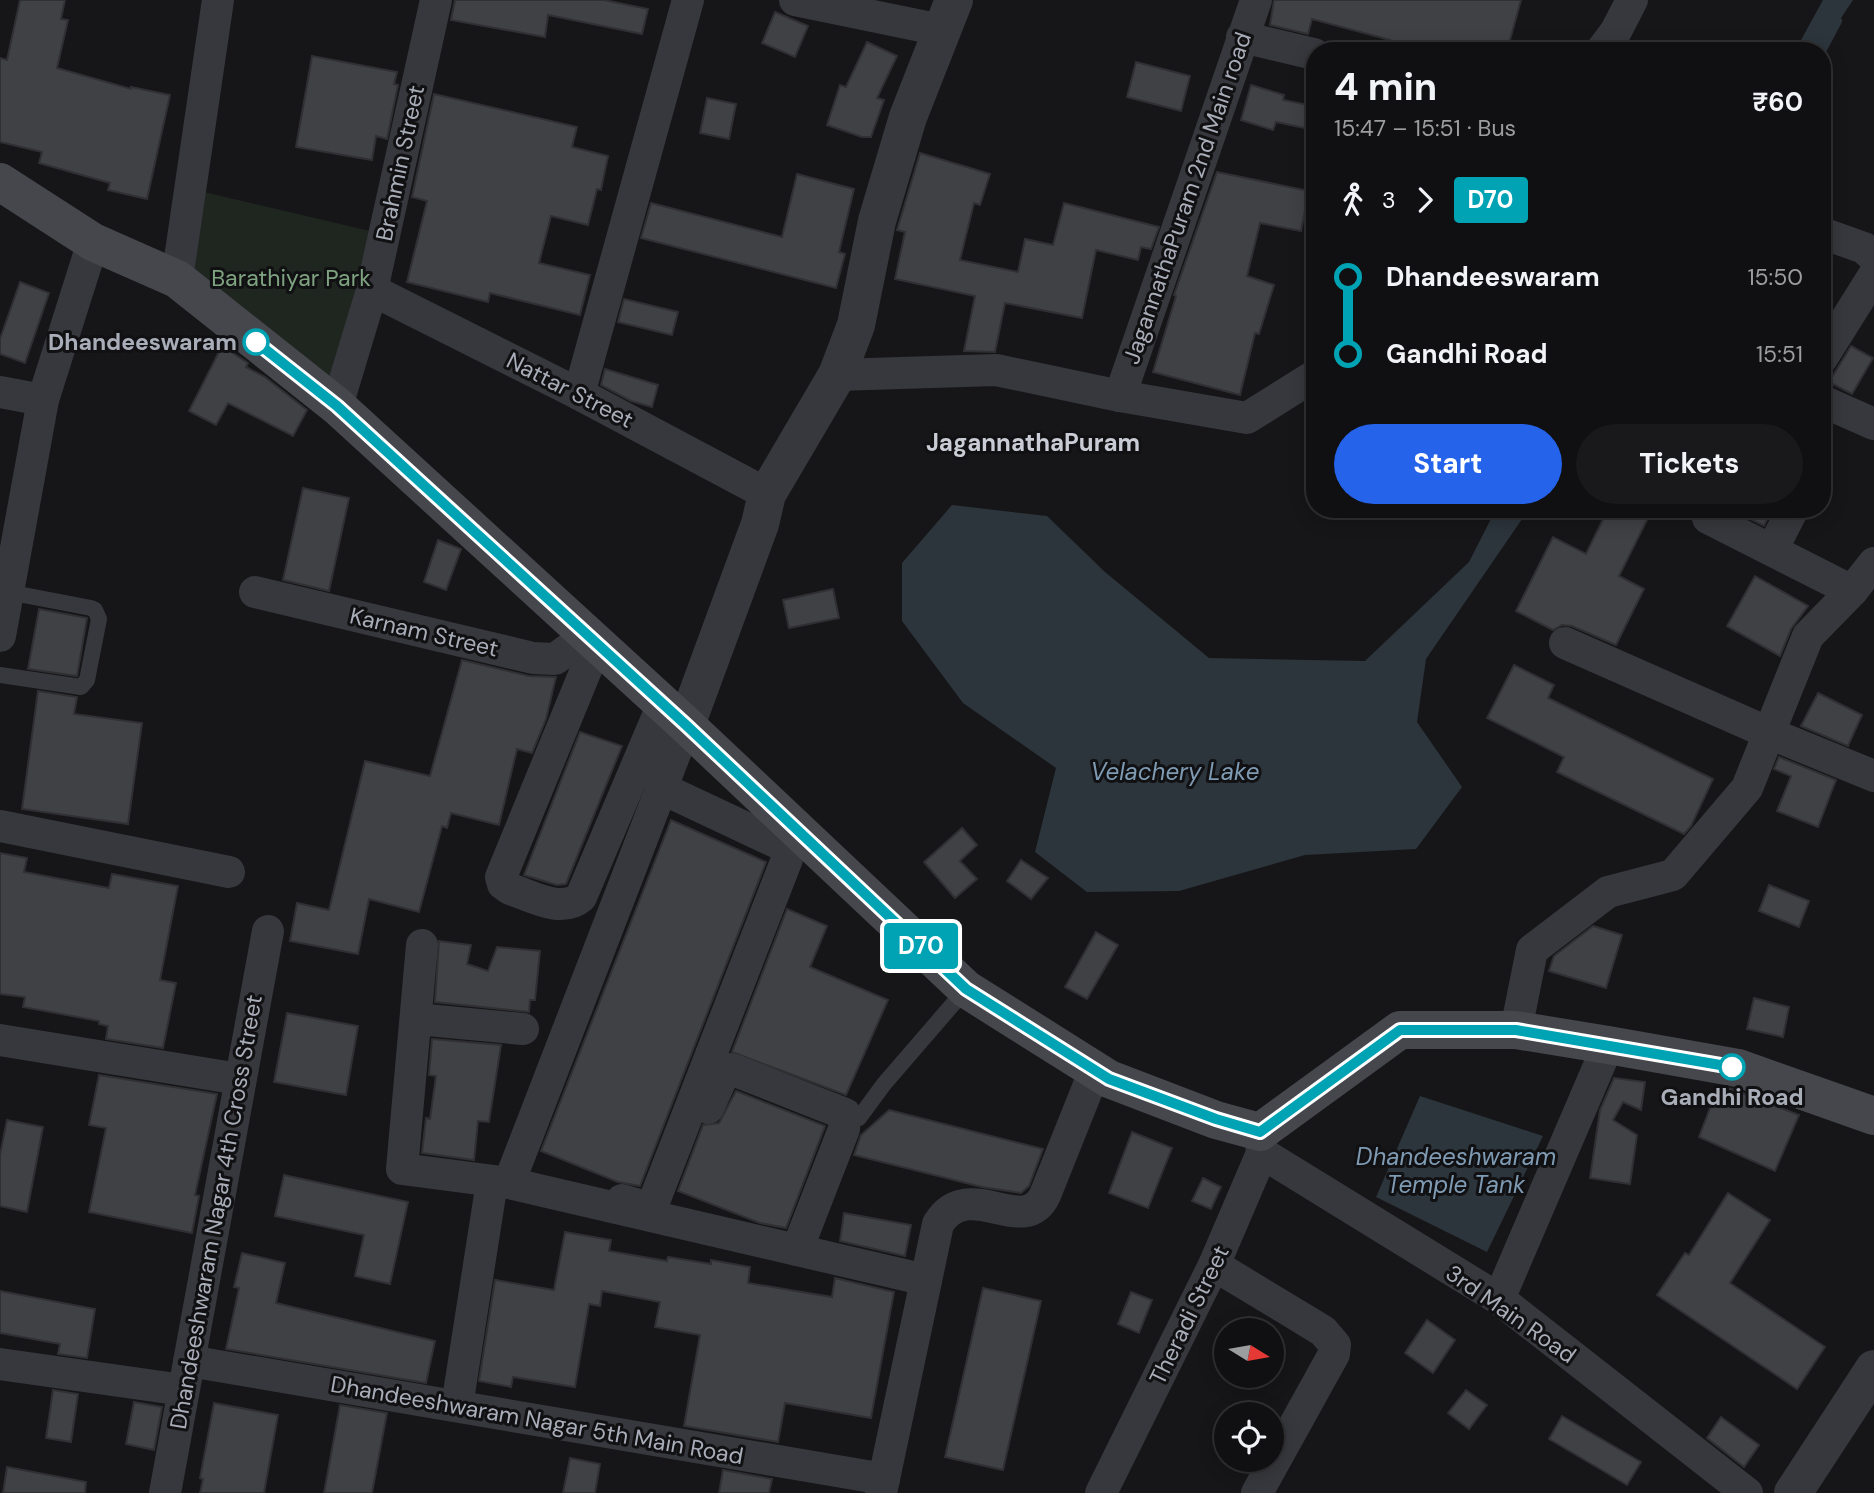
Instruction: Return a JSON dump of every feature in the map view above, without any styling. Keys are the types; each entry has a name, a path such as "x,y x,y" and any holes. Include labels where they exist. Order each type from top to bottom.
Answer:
{"main road":[{"path":"0,182 93,242 177,279 337,406 675,715 966,989 1109,1079 1216,1119 1261,1143 1400,1030 1516,1030 1738,1068 1874,1116"}],"street":[{"path":"177,279 218,0"},
{"name":"Brahmin Street","path":"337,406 372,290 436,0"},
{"path":"579,394 688,0"},
{"path":"592,639 501,877 503,884 510,889 563,906 573,904 581,897 675,715 760,524 767,494 837,375 856,325 877,221 908,117 948,15 795,0"},
{"name":"JagannathaPuram 2nd Main road","path":"1120,396 1256,0"},
{"path":"1608,41 1632,0"},
{"path":"1242,37 1306,52"},
{"path":"1831,236 1864,248 1874,257"},
{"path":"0,636 43,400 93,242"},
{"path":"1831,344 1874,275"},
{"name":"Nattar Street","path":"372,290 579,394 767,494"},
{"path":"837,375 996,370 1120,396 1247,418 1306,381"},
{"path":"0,392 43,400"},
{"path":"1831,405 1874,424"},
{"path":"1772,550 1788,518"},
{"path":"1708,519 1852,591"},
{"path":"1516,1030 1532,950 1608,892 1672,875 1747,788 1808,636 1852,591 1874,563"},
{"name":"Karnam Street","path":"255,592 533,658 555,659 592,639"},
{"path":"1565,643 1874,776"},
{"path":"457,1406 506,1176 662,788 675,715"},
{"path":"422,945 402,1169 506,1176 646,1208 650,1206 786,859 786,850 782,845 662,788"},
{"path":"0,826 229,872"},
{"name":"Dhandeeshwaram Nagar 4th Cross Street","path":"165,1493 268,931"},
{"path":"416,1019 523,1029"},
{"path":"0,1040 239,1079"},
{"path":"1499,1299 1608,1045"},
{"path":"658,1217 725,1071 737,1070 845,1114 844,1129 797,1250"},
{"path":"883,1486 938,1224 944,1214 957,1205 971,1203 1025,1213 1038,1208 1095,1070"},
{"name":"Theradi Street","path":"1101,1493 1214,1265 1261,1143"},
{"name":"3rd Main Road","path":"1261,1143 1499,1299 1747,1493"},
{"path":"506,1176 658,1217 926,1280"},
{"path":"1214,1265 1323,1331 1335,1345 1334,1354 1257,1493"},
{"name":"Dhandeeshwaram Nagar 5th Main Road","path":"0,1364 186,1375 457,1406 883,1486"},
{"path":"1793,1493 1874,1369"}],"lane":[{"path":"0,675 81,687 87,680 99,619 91,608 8,592"},
{"path":"859,1118 884,1084 966,989"}],"green space":[{"name":"Barathiyar Park","path":"204,192 370,231 330,389 189,276"}],"water":[{"path":"1823,0 1853,0 1825,42 1800,42"},
{"name":"Velachery Lake","path":"952,505 1047,516 1105,572 1209,658 1365,661 1469,562 1491,518 1523,518 1426,659 1417,722 1462,787 1416,849 1305,855 1179,891 1087,892 1035,852 1056,768 963,703 902,621 902,563"},
{"name":"Dhandeeshwaram Temple Tank","path":"1420,1096 1543,1136 1487,1252 1376,1197"}],"building":[{"path":"20,0 65,0 61,19 68,20 57,68 131,89 170,95 147,199 108,190 110,183 39,163 42,152 0,142 0,58 7,60"},
{"path":"455,0 604,0 648,9 642,34 548,15 545,37 451,20"},
{"path":"1274,0 1521,0 1509,42 1389,42 1312,19 1308,34 1270,25"},
{"path":"775,12 808,26 795,57 762,43"},
{"path":"867,42 897,56 877,98 884,100 871,137 862,137 827,125 840,85 846,87"},
{"path":"312,56 397,72 394,84 398,85 387,139 376,136 372,160 296,147"},
{"path":"1136,62 1190,76 1181,111 1127,97"},
{"path":"1251,85 1284,95 1283,100 1306,104 1306,128 1276,122 1273,130 1241,120"},
{"path":"434,94 577,127 572,147 608,156 601,190 597,189 588,225 551,216 539,263 590,275 580,315 490,293 488,302 407,282 427,201 412,197"},
{"path":"707,98 736,104 729,139 700,133"},
{"path":"920,153 990,174 980,205 974,203 960,260 1018,272 1025,239 1053,245 1064,203 1159,227 1151,249 1141,247 1138,260 1096,250 1082,318 1005,303 995,352 964,351 975,296 895,279 905,232 897,230"},
{"path":"1217,172 1306,190 1301,231 1260,223 1247,276 1274,285 1259,334 1255,333 1240,395 1153,372 1176,296 1174,295"},
{"path":"797,174 854,189 839,252 845,254 836,288 641,238 651,203 782,237"},
{"path":"20,282 49,293 25,363 0,354 0,339"},
{"path":"624,299 678,312 672,335 618,322"},
{"path":"222,346 248,363 246,367 265,377 307,410 293,436 228,403 216,425 189,411"},
{"path":"1851,346 1873,358 1852,394 1831,383"},
{"path":"605,369 658,385 652,407 631,401 601,385"},
{"path":"303,488 349,498 329,591 283,580"},
{"path":"1604,518 1648,518 1619,576 1644,589 1616,645 1572,626 1562,625 1553,630 1516,611 1553,537 1586,554"},
{"path":"1748,518 1768,518 1764,526"},
{"path":"438,540 461,549 446,590 424,582"},
{"path":"1755,576 1808,606 1791,629 1780,656 1727,626"},
{"path":"833,589 839,618 789,628 783,600"},
{"path":"39,609 87,618 77,676 28,669"},
{"path":"462,660 529,676 556,677 546,719 532,753 517,749 499,825 451,813 447,828 442,826 419,912 369,899 358,954 290,941 297,903 329,910 365,761 430,776"},
{"path":"1514,665 1554,685 1548,698 1713,779 1691,826 1684,834 1557,772 1564,757 1487,718"},
{"path":"38,691 77,697 74,714 142,723 128,824 22,809"},
{"path":"1818,693 1862,715 1848,746 1801,726"},
{"path":"580,732 622,746 566,884 557,885 524,875"},
{"path":"1779,757 1836,780 1818,827 1777,811 1791,776 1774,769"},
{"path":"671,820 766,862 640,1186 618,1182 541,1151"},
{"path":"962,828 977,845 960,861 977,879 955,898 924,862"},
{"path":"0,853 27,858 24,872 109,888 112,874 178,886 160,980 176,983 163,1048 106,1039 108,1026 99,1024 99,1021 23,1007 25,997 0,994"},
{"path":"1021,860 1048,878 1031,899 1007,881"},
{"path":"1769,885 1809,901 1799,927 1759,911"},
{"path":"787,909 827,926 810,967 888,1000 846,1095 732,1052"},
{"path":"1593,926 1622,935 1606,988 1549,971 1554,956"},
{"path":"1096,932 1118,945 1087,999 1065,987"},
{"path":"439,941 471,945 467,964 488,971 497,947 540,951 535,1000 530,1000 529,1012 435,1002"},
{"path":"1754,998 1789,1007 1783,1037 1747,1029"},
{"path":"287,1013 358,1026 346,1095 274,1082"},
{"path":"432,1039 501,1045 489,1122 478,1121 474,1160 422,1153 426,1118 430,1119 436,1076 429,1075"},
{"path":"99,1075 217,1094 195,1195 199,1196 192,1233 89,1212 106,1128 89,1125"},
{"path":"1614,1078 1645,1082 1641,1110 1623,1102 1613,1120 1637,1135 1630,1184 1590,1178 1600,1110"},
{"path":"1718,1087 1732,1089 1799,1115 1775,1171 1699,1137"},
{"path":"736,1091 825,1126 786,1228 760,1223 678,1191 703,1125 719,1123"},
{"path":"889,1110 1043,1149 1029,1186 1021,1193 982,1187 854,1155 861,1135"},
{"path":"7,1120 43,1127 27,1212 0,1206 0,1155"},
{"path":"1132,1132 1172,1148 1148,1208 1109,1193"},
{"path":"284,1175 408,1202 390,1284 355,1276 364,1235 275,1216"},
{"path":"1203,1178 1221,1187 1211,1209 1192,1201"},
{"path":"1728,1193 1770,1220 1730,1283 1825,1347 1797,1389 1657,1295 1685,1253 1689,1255"},
{"path":"844,1213 911,1225 905,1256 840,1241"},
{"path":"565,1232 611,1240 609,1251 667,1261 668,1257 711,1264 711,1260 750,1267 748,1283 832,1297 835,1278 894,1292 871,1418 785,1403 778,1442 684,1426 700,1335 655,1327 660,1302 602,1291 600,1306 589,1304 575,1387 513,1377 511,1387 479,1381 495,1280 554,1290"},
{"path":"242,1253 285,1263 276,1303 435,1341 426,1383 226,1349 239,1288 234,1287"},
{"path":"983,1288 1041,1301 1003,1470 945,1457"},
{"path":"0,1291 95,1309 87,1358 58,1354 60,1344 0,1333"},
{"path":"1131,1292 1152,1300 1139,1333 1118,1324"},
{"path":"1427,1320 1455,1340 1433,1373 1405,1353"},
{"path":"53,1390 78,1394 71,1442 46,1438"},
{"path":"1466,1390 1487,1405 1469,1429 1448,1413"},
{"path":"134,1402 162,1407 154,1450 126,1444"},
{"path":"214,1403 278,1415 264,1493 200,1493 203,1479 200,1478"},
{"path":"340,1405 387,1413 372,1493 324,1493"},
{"path":"1562,1416 1641,1462 1627,1485 1549,1439"},
{"path":"1721,1417 1759,1445 1744,1467 1707,1438"},
{"path":"570,1458 600,1464 595,1493 563,1493"},
{"path":"7,1467 86,1482 85,1493 3,1493"},
{"path":"723,1470 772,1479 769,1493 719,1493"}],"waterway":[{"path":"1827,42 1838,21"}],"bus line":[{"name":"D70","path":"256,342 337,406 686,725 966,989 1109,1079 1216,1119 1260,1132 1400,1030 1516,1030 1732,1067"}],"place":[{"name":"Dhandeeswaram","path":"256,342"},
{"name":"Gandhi Road","path":"1732,1067"}],"district":[{"name":"JagannathaPuram","path":"1033,442"}]}
